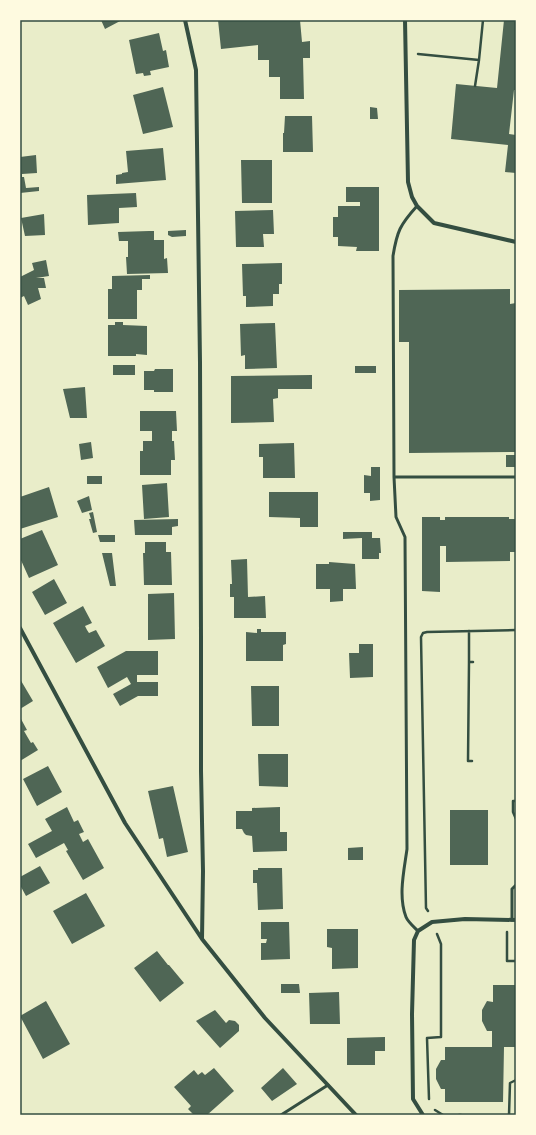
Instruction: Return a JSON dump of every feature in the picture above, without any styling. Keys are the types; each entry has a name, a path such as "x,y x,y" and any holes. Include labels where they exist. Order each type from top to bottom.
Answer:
{"street":[{"path":"185,20 188,28 196,70 200,354 201,771 203,871 202,939"},
{"path":"405,20 408,182 412,197 417,206 434,223 516,242"},
{"path":"20,628 125,823 202,939 265,1018 356,1115"},
{"path":"423,1115 413,1099 413,957 414,940 418,931 432,922 465,919 514,920"}],"lane":[{"path":"417,206 406,218 399,229 393,256 394,477 396,517 405,537 407,849 402,902 407,918 418,931"},
{"path":"394,477 516,476"},
{"path":"514,920 512,889 516,885"},
{"path":"281,1115 328,1085"}],"path":[{"path":"475,86 483,20"},
{"path":"406,53 479,60"},
{"path":"431,1102 429,1098 428,1038 441,1037 441,944 426,908 421,637 427,632 516,630"},
{"path":"469,631 468,761 472,761"},
{"path":"516,801 513,801 513,812 516,819"},
{"path":"507,920 507,961 516,961"},
{"path":"510,1115 510,1082 516,1080"},
{"path":"432,1107 443,1115"}],"building":[{"path":"101,20 122,20 105,29"},
{"path":"218,20 300,20 302,42 310,41 310,58 303,58 304,99 280,99 280,77 269,77 269,60 258,60 258,45 221,49"},
{"path":"504,20 516,20 516,90 514,90 509,134 516,135 516,173 505,172 508,145 451,139 456,84 497,88"},
{"path":"159,33 163,51 166,50 169,67 150,71 151,75 144,76 143,73 136,74 129,40"},
{"path":"163,87 173,127 143,134 133,95"},
{"path":"370,107 377,108 378,119 370,119"},
{"path":"285,116 312,116 313,152 283,152"},
{"path":"163,148 166,180 116,184 116,175 128,172 126,151"},
{"path":"36,155 37,173 22,174 22,177 24,177 26,188 39,187 39,191 20,193 20,157"},
{"path":"241,160 272,160 272,203 242,203"},
{"path":"346,187 379,187 379,251 356,251 357,247 338,246 338,237 333,237 333,217 338,217 338,206 360,206 360,202 346,202"},
{"path":"136,193 137,207 119,208 119,223 88,225 87,195"},
{"path":"273,210 274,234 263,234 264,247 236,247 235,211"},
{"path":"44,214 45,235 25,236 21,218"},
{"path":"186,230 186,236 172,237 168,235 168,231"},
{"path":"154,231 154,240 164,240 164,259 167,258 168,273 127,274 126,257 128,257 128,241 119,241 118,232"},
{"path":"46,260 49,276 36,278 44,278 46,288 38,288 41,299 28,305 24,296 20,298 20,277 34,270 32,263"},
{"path":"282,263 282,284 279,284 279,294 273,294 273,306 246,307 246,296 243,296 242,264"},
{"path":"150,275 150,279 142,279 142,290 137,290 137,319 108,319 108,289 112,289 112,276"},
{"path":"510,289 510,304 516,303 516,452 409,453 409,342 399,342 399,290"},
{"path":"115,322 123,322 123,325 147,326 147,355 136,354 136,356 108,356 108,325 115,325"},
{"path":"275,323 277,368 245,369 245,355 241,356 240,324"},
{"path":"113,365 135,365 135,375 113,375"},
{"path":"355,366 376,366 376,373 355,373"},
{"path":"155,369 173,369 173,392 154,392 154,390 144,390 144,371 154,371"},
{"path":"312,375 312,389 278,389 278,398 273,399 274,422 231,423 231,376"},
{"path":"85,387 87,418 70,418 63,389"},
{"path":"140,411 176,411 177,431 172,431 175,460 171,460 171,475 140,475 140,451 143,451 143,441 152,441 152,431 140,431"},
{"path":"91,442 93,458 81,460 79,444"},
{"path":"294,443 295,478 263,478 263,457 259,457 259,444"},
{"path":"506,455 516,455 516,467 506,467"},
{"path":"371,467 380,467 380,500 370,501 370,493 364,493 364,475 371,476"},
{"path":"87,476 102,476 102,484 87,484"},
{"path":"167,483 169,517 144,519 142,485"},
{"path":"49,487 58,517 20,529 20,497"},
{"path":"269,492 318,492 318,527 300,527 300,518 269,517"},
{"path":"89,496 92,510 82,513 77,501"},
{"path":"93,512 97,532 93,533 89,513"},
{"path":"422,517 440,517 440,520 445,520 445,517 509,517 509,519 516,519 516,552 510,552 510,561 446,562 446,546 440,546 440,592 422,591"},
{"path":"178,519 178,526 172,527 172,535 135,535 134,520"},
{"path":"42,530 58,565 29,578 20,558 20,539"},
{"path":"343,532 372,532 372,538 380,538 381,553 379,553 379,559 362,559 362,538 343,539"},
{"path":"98,535 115,535 115,542 100,542"},
{"path":"145,542 166,542 166,552 171,552 172,585 144,585 143,553 145,553"},
{"path":"102,553 112,553 116,586 110,586"},
{"path":"247,559 248,597 265,596 266,618 234,618 234,597 230,597 230,584 232,584 231,560"},
{"path":"329,562 355,564 356,589 343,589 343,601 330,602 330,589 316,589 316,564 329,564"},
{"path":"54,579 67,603 45,615 32,592"},
{"path":"174,593 175,639 148,640 148,594"},
{"path":"83,606 92,623 85,626 87,630 89,633 96,630 105,646 76,663 53,623"},
{"path":"257,629 261,629 261,632 286,632 286,644 283,645 283,661 246,661 246,632 257,633"},
{"path":"359,644 373,644 373,677 350,678 349,653 359,653"},
{"path":"126,651 158,651 158,675 137,675 137,682 158,682 158,696 138,696 120,706 113,694 131,684 127,677 108,688 97,667"},
{"path":"20,679 33,701 20,709"},
{"path":"251,686 279,686 279,726 252,726"},
{"path":"21,719 27,730 24,731 31,743 33,742 38,750 20,761 20,720"},
{"path":"258,754 288,754 288,787 259,786"},
{"path":"48,766 62,792 37,806 23,779"},
{"path":"173,786 188,852 167,857 163,838 159,839 148,791"},
{"path":"67,807 74,822 78,820 84,832 79,834 83,842 88,839 104,868 83,880 66,851 68,850 64,843 36,858 28,844 52,831 45,819"},
{"path":"280,807 280,832 287,832 287,851 253,852 252,836 246,835 242,829 236,829 236,811 252,811 252,808"},
{"path":"450,810 488,810 488,865 450,865"},
{"path":"363,847 363,860 348,860 348,848"},
{"path":"40,866 50,883 26,896 20,885 20,877"},
{"path":"258,868 282,868 283,909 258,910 257,883 253,883 253,870 258,870"},
{"path":"86,893 105,926 72,944 53,911"},
{"path":"261,922 289,922 290,959 261,960 261,943 266,943 267,939 261,939"},
{"path":"327,929 358,929 358,968 332,969 332,948 327,947"},
{"path":"157,951 184,983 160,1002 134,968"},
{"path":"281,984 299,984 300,993 281,993"},
{"path":"493,985 516,985 516,1047 504,1047 503,1102 445,1102 445,1089 441,1089 436,1079 436,1069 441,1060 445,1060 445,1047 492,1047 492,1031 487,1031 482,1021 482,1010 487,1001 493,1002"},
{"path":"339,992 340,1024 310,1024 309,993"},
{"path":"46,1001 70,1044 43,1059 20,1016"},
{"path":"215,1010 226,1023 229,1020 235,1021 239,1025 239,1031 220,1048 196,1021"},
{"path":"385,1037 385,1051 375,1051 375,1065 347,1065 347,1038"},
{"path":"214,1068 234,1091 207,1115 194,1115 188,1109 191,1106 174,1087 194,1070 198,1075 202,1072 205,1075"},
{"path":"283,1068 297,1084 272,1101 261,1088"}]}
